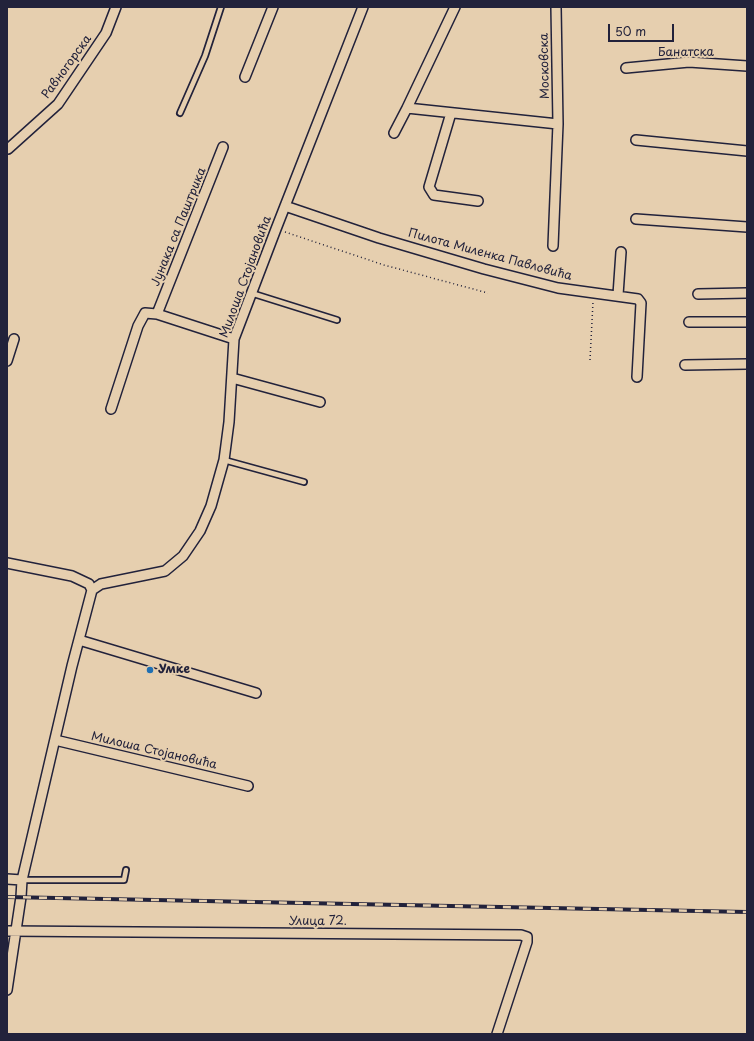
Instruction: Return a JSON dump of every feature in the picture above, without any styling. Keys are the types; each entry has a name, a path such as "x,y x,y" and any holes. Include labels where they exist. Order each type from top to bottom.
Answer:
{"street":[{"name":"Равногорска","path":"8,149 58,104 106,33 116,7"},
{"path":"245,78 273,7"},
{"name":"Милоша Стојановића","path":"92,590 101,584 165,571 183,556 200,531 212,506 224,460 232,378 234,339 363,7"},
{"path":"394,133 455,7"},
{"name":"Московска","path":"553,246 558,124 556,7"},
{"name":"Банатска","path":"626,68 688,62 747,66"},
{"path":"407,108 558,124"},
{"path":"450,113 429,187 434,195 478,201"},
{"path":"636,140 747,151"},
{"name":"Јунака са Паштрика","path":"157,314 223,147"},
{"name":"Пилота Миленка Павловића","path":"285,206 379,238 484,269 558,288 638,298 641,303 637,377"},
{"path":"636,220 747,227"},
{"path":"618,295 621,252"},
{"path":"698,294 747,293"},
{"path":"111,409 138,326 145,313 157,314 234,339"},
{"path":"689,322 747,322"},
{"path":"7,361 14,339"},
{"path":"685,365 747,364"},
{"path":"232,378 320,402"},
{"path":"7,563 72,576 89,584 92,590 22,880 21,897 11,931 7,990"},
{"path":"79,640 256,692"},
{"name":"Милоша Стојановића","path":"55,740 248,786"},
{"path":"7,879 22,880"},
{"name":"Улица 72.","path":"11,931 521,935 527,937 527,942 497,1034"}],"lane":[{"path":"180,113 205,56 221,7"},
{"path":"251,293 337,320"},
{"path":"224,460 304,482"},
{"path":"22,880 124,880 126,870"}],"path":[{"path":"276,229 384,265 488,293"},
{"path":"590,360 594,292"}],"railway":[{"path":"7,897 747,912"}],"place":[{"name":"Умке","path":"150,670"}]}
